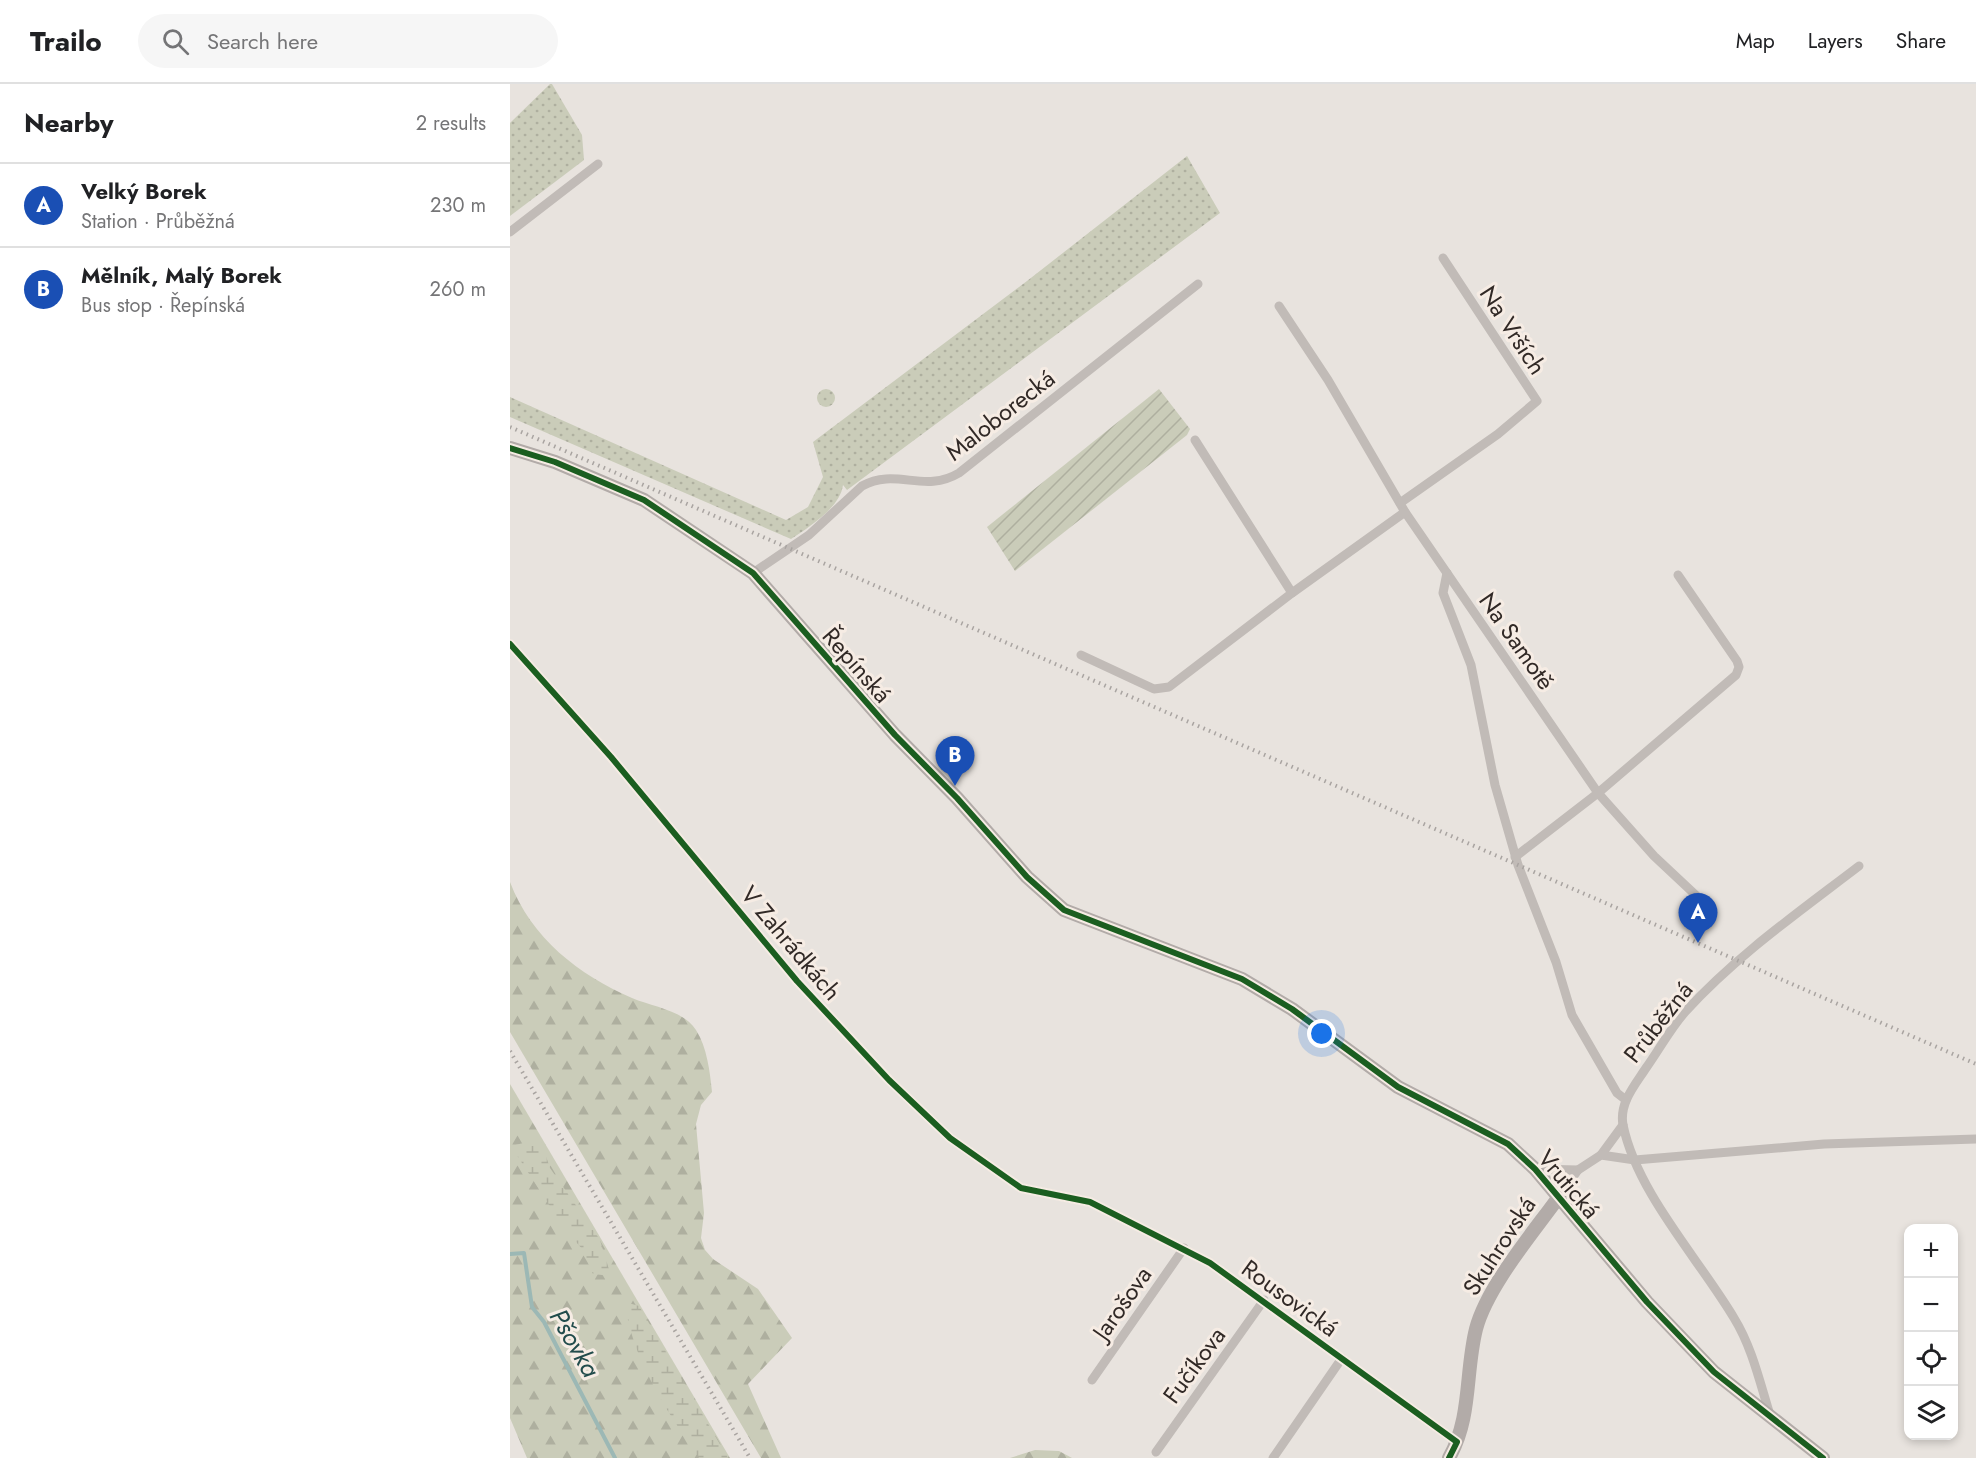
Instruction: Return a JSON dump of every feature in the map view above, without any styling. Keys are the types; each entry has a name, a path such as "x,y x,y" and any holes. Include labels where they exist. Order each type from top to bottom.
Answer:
{"street":[{"path":"510,232 598,164"},
{"name":"Na Vrších","path":"1402,507 1498,434 1537,401 1443,258"},
{"name":"Maloborecká","path":"753,573 809,535 862,486 872,481 894,478 934,483 946,481 959,474 1198,284"},
{"name":"Na Samotě","path":"1279,306 1306,346 1402,507 1598,793 1654,856 1702,901"},
{"path":"1196,441 1292,593"},
{"name":"Řepínská","path":"510,448 555,462 636,496 670,516 753,573 895,735 948,789 1004,853 1054,903 1084,920 1149,941"},
{"path":"1081,655 1154,688 1164,689 1402,507"},
{"path":"1447,573 1443,593 1471,665 1494,785 1515,856 1556,962 1572,1015 1617,1093 1626,1100"},
{"path":"1515,856 1598,793 1728,685 1739,667 1678,575"},
{"name":"V Zahrádkách","path":"510,644 611,757 797,981 930,1121 1021,1188 1090,1202"},
{"name":"Průběžná","path":"1770,1415 1744,1338 1735,1319 1664,1213 1635,1160 1623,1125 1626,1100 1678,1021 1702,995 1738,960 1858,866"},
{"name":"Vrutická","path":"1149,941 1214,966 1264,990 1398,1087 1485,1130 1508,1144 1535,1169 1647,1302 1714,1372 1823,1458"},
{"name":"Vrutická","path":"1558,1198 1578,1170 1601,1155 1623,1125"},
{"path":"1635,1160 1700,1152 1824,1144 1976,1139"},
{"name":"Vrutická","path":"1601,1155 1635,1160"},
{"name":"Vrutická","path":"1535,1169 1578,1170"},
{"name":"Skuhrovská","path":"1449,1458 1457,1442 1466,1413 1473,1343 1483,1310 1558,1198"},
{"name":"Rousovická","path":"1090,1202 1210,1263 1457,1442"},
{"name":"Jarošova","path":"1092,1380 1184,1248"},
{"name":"Fučíkova","path":"1156,1452 1264,1300"},
{"path":"1273,1458 1342,1358"}],"green space":[{"path":"550,84 582,135 584,160 510,216 510,123"},
{"path":"1187,156 1220,213 847,490 843,485 841,493 830,509 815,523 791,539 510,417 510,397 786,520 808,507 823,477 813,442 1027,281"},
{"path":"822,389 830,389 835,394 833,405 822,407 817,402 817,394"},
{"path":"1159,389 1190,429 1187,435 1015,571 987,527"},
{"path":"510,882 530,921 559,952 576,966 612,989 676,1013 690,1023 700,1037 707,1060 712,1092 701,1105 696,1124 704,1213 701,1238 705,1250 713,1259 758,1289 792,1338 748,1384 781,1458 761,1458 510,1032"},
{"path":"510,1084 730,1458 527,1458 510,1418"},
{"path":"540,1139 550,1168 600,1240 611,1276 593,1274 583,1250 564,1228 511,1146"},
{"path":"625,1302 639,1306 728,1458 699,1458 687,1441 643,1364 635,1344"},
{"path":"1035,1450 1059,1451 1072,1458 1010,1458"}],"waterway":[{"name":"Pšovka","path":"510,1254 524,1253 532,1307 544,1322 615,1458"}],"railway":[{"path":"510,427 1976,1064"},
{"path":"510,1051 750,1458"}],"cycle path":[{"path":"510,448 555,462 644,500 753,573 895,735 957,798 1027,877 1064,910 1242,979 1292,1009 1398,1087 1508,1144 1535,1169 1647,1302 1714,1372 1823,1458"},
{"path":"510,644 611,757 797,981 889,1080 950,1138 1021,1188 1090,1202 1210,1263 1457,1442 1449,1458"}],"place":[{"name":"Mělník, Malý Borek","path":"955,786"},
{"name":"Velký Borek","path":"1698,943"}]}
